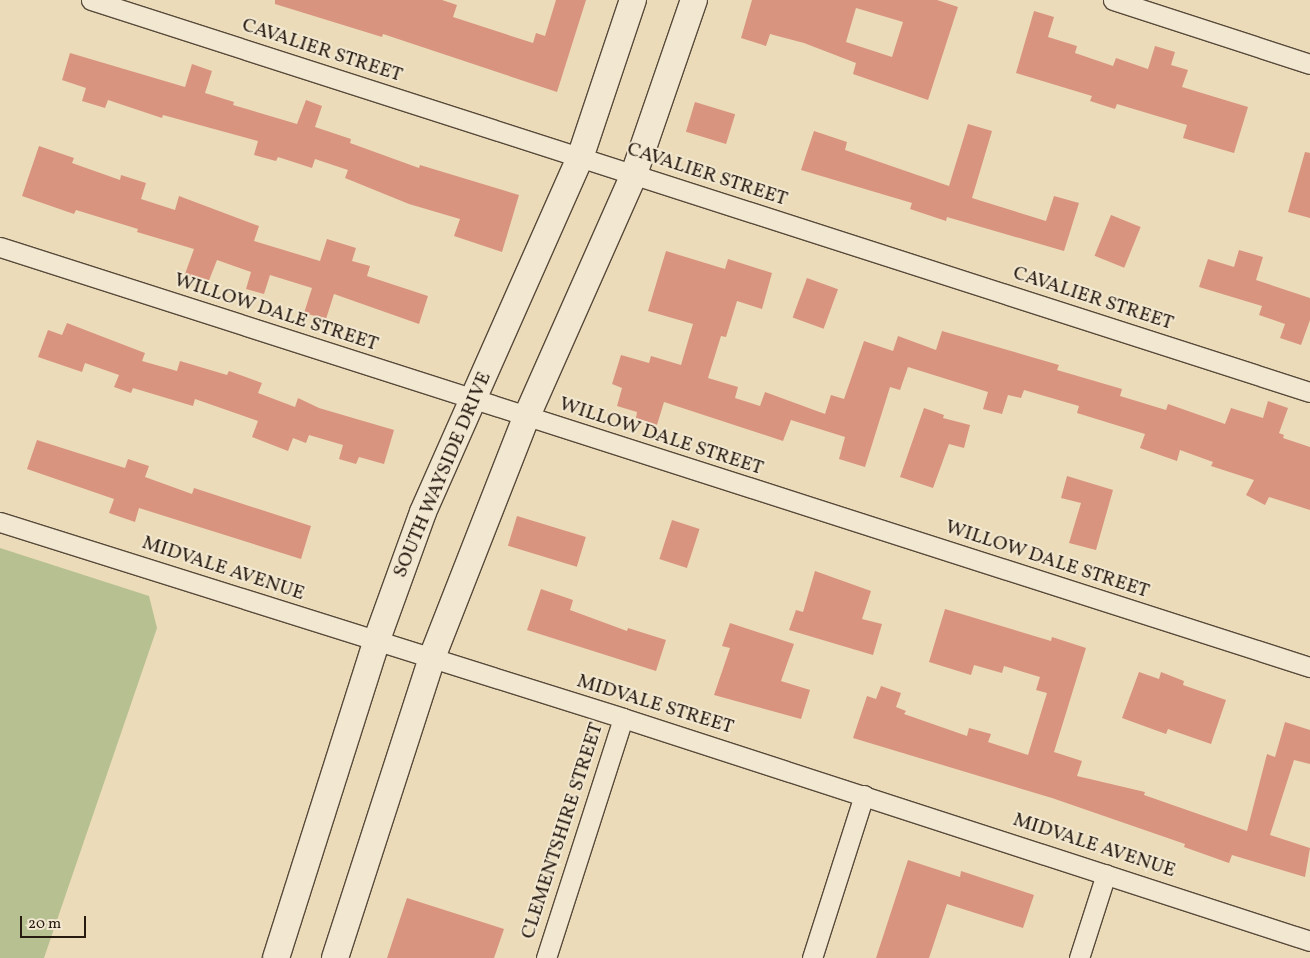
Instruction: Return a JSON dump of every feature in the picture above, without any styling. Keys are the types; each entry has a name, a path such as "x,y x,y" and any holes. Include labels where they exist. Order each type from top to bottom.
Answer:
{"main road":[{"name":"SOUTH WAYSIDE DRIVE","path":"276,958 376,642 423,512 474,401 580,158 634,0"},
{"path":"335,958 431,660 526,418 634,174 694,0"}],"street":[{"name":"CAVALIER STREET","path":"91,0 1310,392"},
{"path":"1113,0 1310,64"},
{"name":"WILLOW DALE STREET","path":"0,247 526,418 1310,667"},
{"name":"MIDVALE AVENUE","path":"0,522 431,660"},
{"name":"MIDVALE STREET","path":"431,660 623,718 864,795"},
{"name":"CLEMENTSHIRE STREET","path":"546,958 623,718"},
{"path":"812,958 864,795"},
{"name":"MIDVALE AVENUE","path":"864,795 1310,941"},
{"path":"1079,958 1106,874"}],"green space":[{"path":"0,548 149,596 157,628 44,958 0,958"}],"building":[{"path":"275,0 442,0 457,5 453,17 533,43 536,33 545,36 556,0 586,0 557,92 383,34 382,37 275,4"},
{"path":"752,0 937,0 958,7 928,100 853,74 856,63 804,43 770,34 766,46 741,38","holes":["856,8 903,22 892,57 846,42"]},
{"path":"1034,11 1054,17 1048,37 1077,46 1075,53 1113,66 1116,58 1148,69 1155,46 1175,52 1171,65 1188,70 1182,87 1248,107 1234,153 1183,138 1187,125 1117,104 1115,109 1090,101 1092,96 1016,73"},
{"path":"70,53 185,87 192,64 212,71 205,93 234,102 233,105 297,124 306,100 322,106 315,127 351,139 350,143 419,168 420,165 519,195 502,252 454,236 460,219 409,204 345,178 348,170 315,159 312,168 278,157 276,161 254,155 258,141 163,115 162,118 108,100 105,108 82,101 86,88 62,80"},
{"path":"695,102 735,114 726,144 686,132"},
{"path":"968,124 992,131 972,198 1046,221 1054,196 1079,203 1064,251 947,217 946,221 910,209 912,203 801,170 814,131 847,142 845,150 949,186"},
{"path":"39,146 74,158 72,163 120,180 121,175 146,183 141,199 175,210 179,196 259,226 254,241 320,261 327,239 356,248 352,261 370,266 367,276 428,296 419,324 334,294 326,319 304,313 312,288 270,275 264,294 246,289 251,272 217,260 208,283 185,274 194,249 137,232 138,229 76,210 74,214 22,196"},
{"path":"1305,152 1310,153 1310,218 1288,212"},
{"path":"1111,215 1141,227 1124,268 1095,256"},
{"path":"1239,250 1263,257 1256,280 1310,298 1310,320 1301,345 1280,338 1285,324 1259,315 1262,306 1199,287 1208,259 1234,267"},
{"path":"666,251 725,269 728,259 772,273 762,309 737,301 726,337 721,336 708,378 738,387 735,398 760,406 765,392 825,414 831,395 844,399 864,341 893,351 898,336 936,350 942,331 1059,365 1057,370 1122,389 1120,396 1166,410 1168,404 1225,424 1231,408 1263,418 1268,401 1288,408 1279,433 1284,435 1283,438 1310,447 1310,510 1269,497 1265,505 1246,495 1254,480 1211,466 1213,462 1180,450 1177,461 1140,448 1145,434 1077,413 1079,406 1024,390 1021,398 1008,395 1002,414 983,409 988,392 908,367 900,390 890,387 865,467 839,459 845,437 791,420 783,441 664,402 657,425 636,418 637,412 617,406 622,388 612,384 621,355 649,363 651,356 681,365 693,324 648,311"},
{"path":"807,278 838,289 824,329 793,317"},
{"path":"67,323 145,353 142,361 177,371 180,361 227,375 229,371 262,383 258,393 295,407 298,398 319,408 394,430 384,464 359,457 356,464 339,459 343,445 309,435 306,443 293,438 288,451 252,437 258,421 195,399 193,406 133,388 131,393 114,387 119,375 85,363 82,372 38,357 48,330 62,335"},
{"path":"924,408 944,415 943,418 970,425 964,448 949,444 933,488 900,477"},
{"path":"37,440 125,468 128,459 149,466 145,477 192,494 194,488 311,526 301,559 139,508 135,522 109,513 114,499 27,469"},
{"path":"1067,476 1113,490 1096,550 1069,543 1081,503 1061,498"},
{"path":"517,516 586,537 577,567 508,546"},
{"path":"672,520 700,529 687,568 659,559"},
{"path":"815,571 871,591 862,619 882,624 873,655 789,630 796,610 803,612"},
{"path":"541,589 573,600 570,610 627,631 628,628 666,640 656,671 527,630"},
{"path":"945,609 1051,641 1052,637 1086,648 1054,752 1082,761 1077,776 1145,792 1144,795 1247,831 1267,754 1275,757 1285,722 1310,730 1310,764 1294,760 1270,835 1310,848 1305,877 1232,855 1229,863 1184,847 1185,844 1052,798 853,738 867,696 876,699 881,686 901,693 896,707 906,711 904,714 967,736 969,728 991,734 988,742 1028,755 1047,693 1036,690 1040,677 1004,666 1002,673 974,665 971,675 929,662"},
{"path":"730,623 794,644 781,681 810,690 801,719 714,695 730,648 722,646"},
{"path":"1139,672 1159,679 1161,672 1184,681 1183,685 1226,700 1211,744 1168,729 1166,734 1122,718"},
{"path":"908,860 960,877 961,871 1034,895 1023,928 947,904 929,958 876,958"},
{"path":"407,898 504,929 494,958 387,958"}]}
